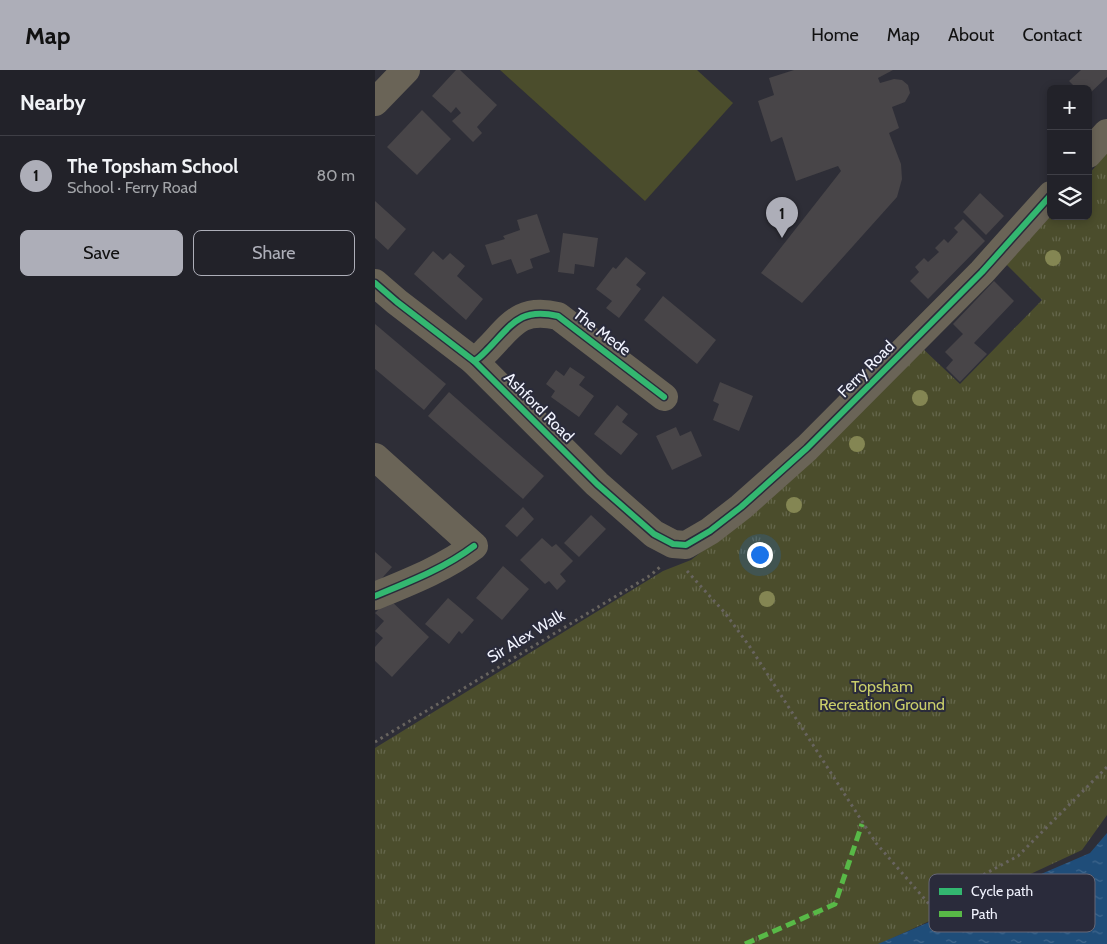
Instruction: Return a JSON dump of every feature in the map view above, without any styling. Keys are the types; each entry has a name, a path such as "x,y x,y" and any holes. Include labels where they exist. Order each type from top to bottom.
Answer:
{"street":[{"path":"375,102 406,70"},
{"path":"1092,150 1107,133"},
{"name":"Ferry Road","path":"686,545 710,532 807,448 982,272 1047,199"},
{"name":"Ashford Road","path":"375,283 474,361 597,484 654,534 673,544 686,545"},
{"name":"The Mede","path":"474,361 516,320 526,314 542,312 557,316 664,397"},
{"path":"375,457 474,546 460,556 411,582 375,596"}],"path":[{"path":"686,545 682,564 725,613 750,647 876,843 929,904"},
{"path":"985,874 1018,856 1107,767"}],"green space":[{"path":"500,70 697,70 733,103 645,201"},
{"name":"Topsham Recreation Ground","path":"1107,153 1107,815 1082,850 1030,874 929,874 929,921 880,944 375,944 375,748 663,571 691,560 734,526 920,346 960,384 1042,300 1004,262 1047,220 1092,220 1092,170"}],"water":[{"path":"1107,833 1107,944 878,944 929,922 929,932 1095,932 1095,874 1041,874 1090,853"}],"building":[{"path":"456,70 460,70 497,105 477,127 482,133 473,142 452,121 461,113 456,107 451,113 432,96"},
{"path":"794,70 893,70 878,78 880,83 894,79 902,80 908,85 910,93 905,102 892,107 899,128 889,133 901,164 902,179 897,197 802,303 761,273 841,171 838,166 796,181 782,137 771,142 758,101 774,95 769,78"},
{"path":"1081,70 1107,70 1107,77 1092,91 1092,85 1073,85 1069,81"},
{"path":"422,110 451,139 417,175 387,147"},
{"path":"980,193 1004,216 986,235 963,212"},
{"path":"375,201 406,229 388,250 375,238"},
{"path":"537,214 550,252 530,259 533,268 517,274 511,259 492,265 485,245 505,239 503,236 520,230 517,220"},
{"path":"963,219 985,241 928,299 910,281 919,272 915,267 924,258 928,262 939,252 935,248 944,239 948,243 958,232 954,228"},
{"path":"563,233 598,238 594,267 575,264 574,274 558,272"},
{"path":"433,251 443,260 450,253 465,266 457,276 483,299 466,320 414,274"},
{"path":"626,257 646,273 636,285 641,289 619,318 606,308 612,301 596,289 613,267 616,269"},
{"path":"994,281 1014,301 974,343 987,354 960,382 946,368 953,360 945,352 963,334 953,324"},
{"path":"663,296 716,340 697,364 644,320"},
{"path":"375,324 446,384 424,410 375,369"},
{"path":"570,367 585,377 579,385 594,396 579,417 551,397 555,391 546,384 556,370 564,376"},
{"path":"720,382 753,396 739,431 713,420 719,404 713,401"},
{"path":"449,392 544,476 523,499 428,416"},
{"path":"617,405 628,414 622,422 638,434 621,455 594,434"},
{"path":"676,427 680,436 691,431 702,456 672,470 656,436"},
{"path":"523,507 534,519 517,537 505,526"},
{"path":"591,515 606,529 579,557 564,543"},
{"path":"542,538 552,547 556,544 573,561 560,574 566,581 557,590 549,581 545,584 520,560"},
{"path":"375,552 392,567 375,586"},
{"path":"503,566 529,589 502,620 476,598"},
{"path":"448,598 474,620 462,634 459,631 449,644 425,624"},
{"path":"389,599 429,637 392,677 375,661 375,647 383,638 375,631 384,621 375,613"}],"marked path":[{"path":"745,944 835,904 862,824"}],"cycle path":[{"path":"375,283 474,361 597,484 654,534 673,544 686,545 710,531 741,507 807,448 982,272 1047,199"},
{"path":"474,361 518,320 535,314 558,316 664,397"},
{"path":"375,596 439,568 474,546"}],"place":[{"name":"The Topsham School","path":"782,238"}]}
